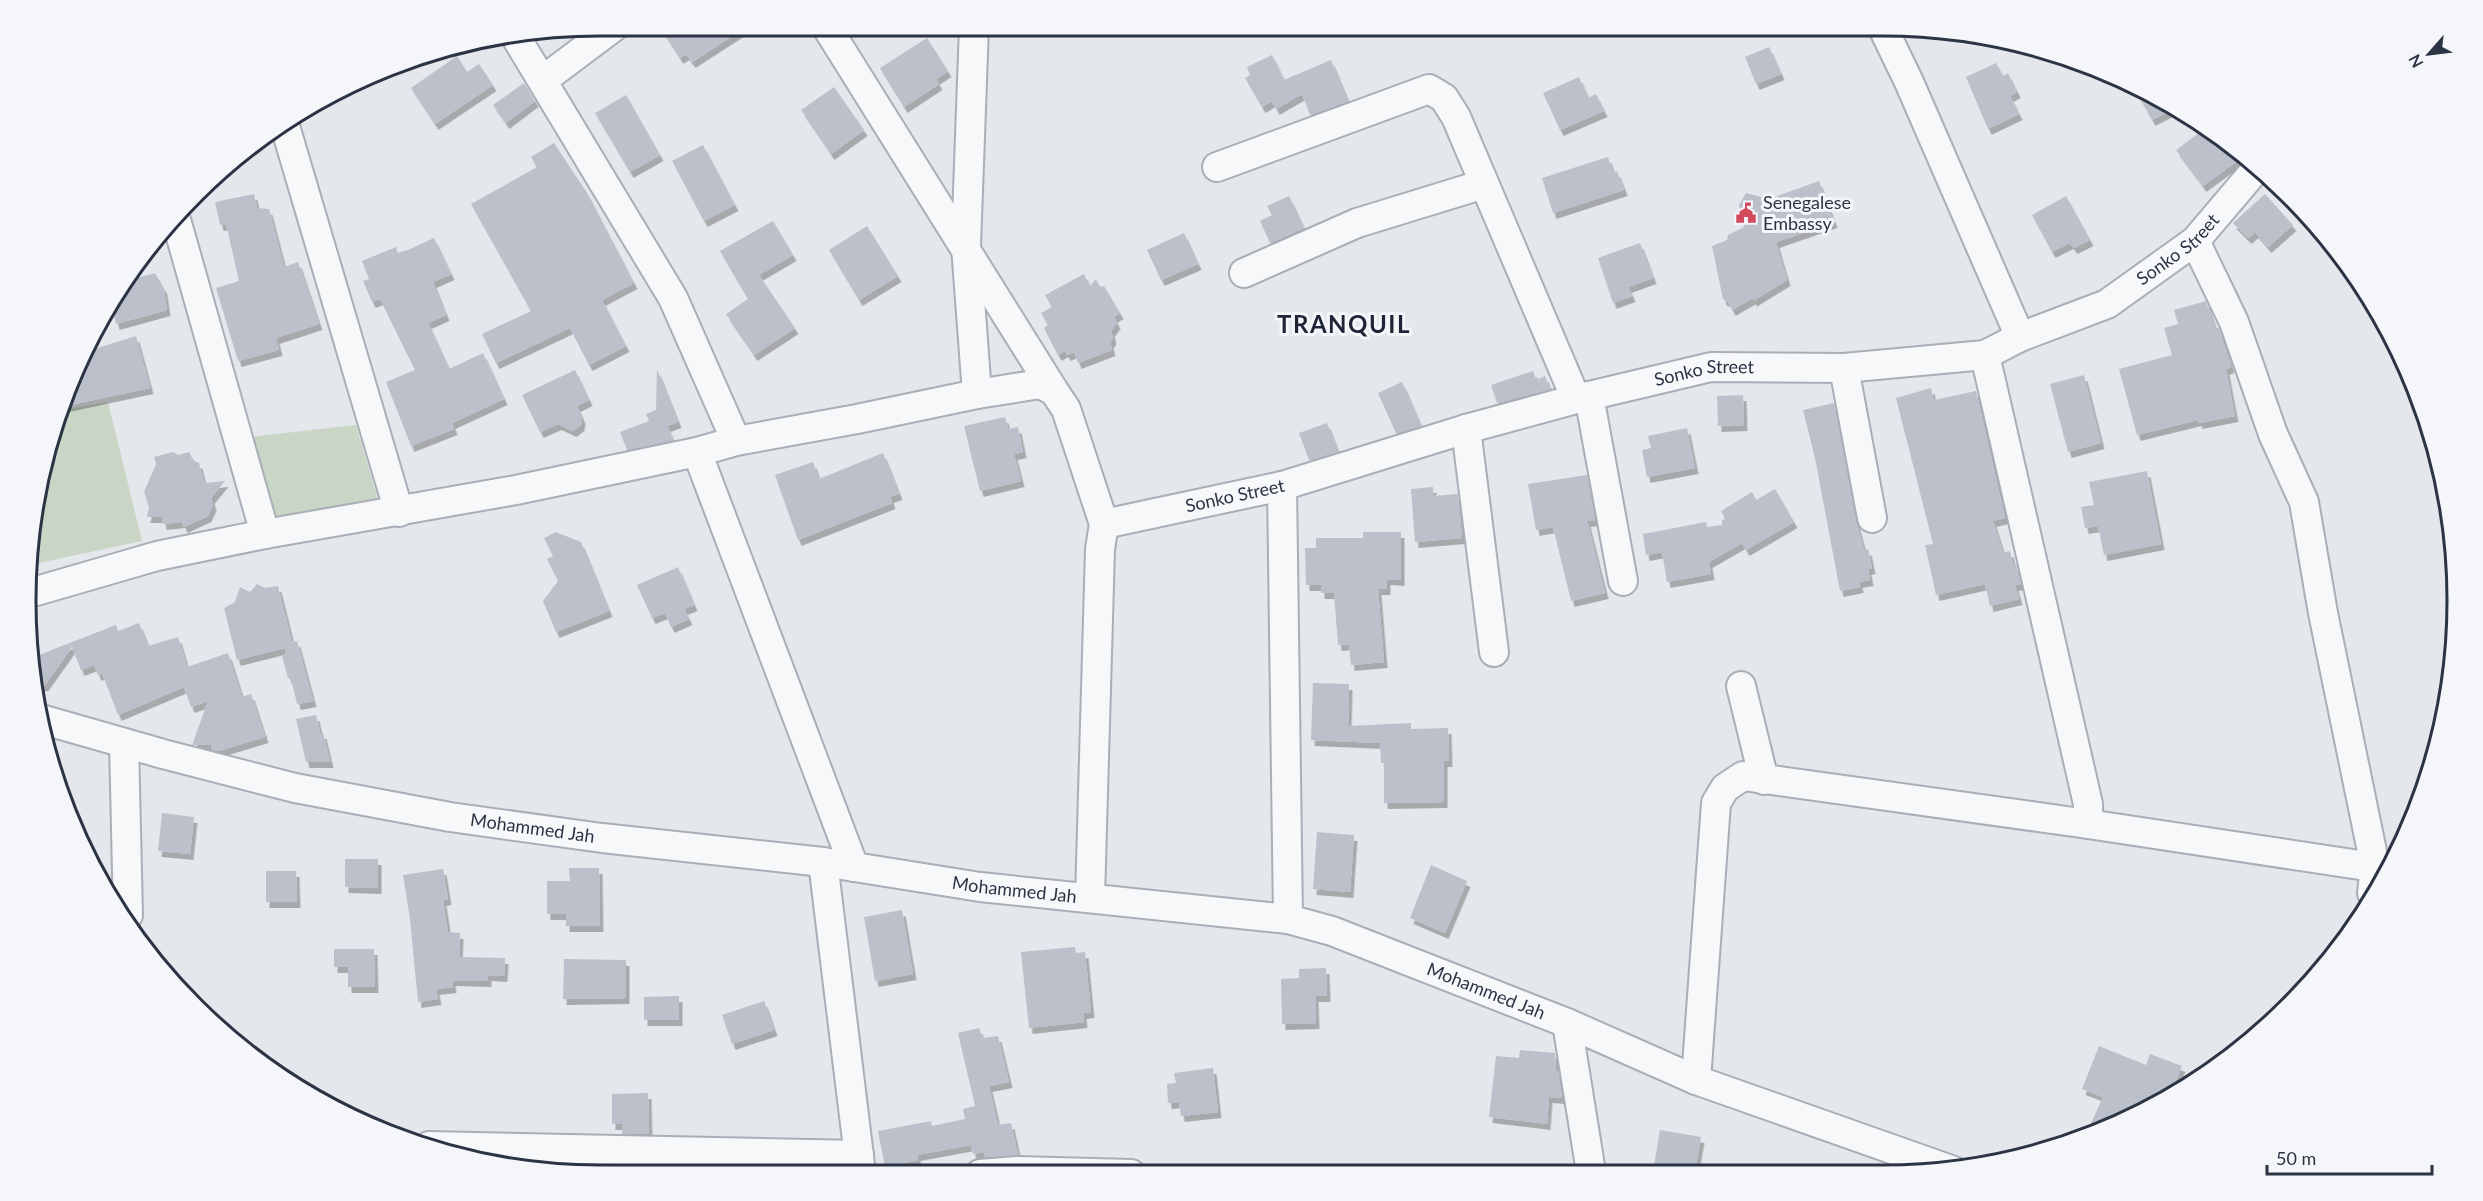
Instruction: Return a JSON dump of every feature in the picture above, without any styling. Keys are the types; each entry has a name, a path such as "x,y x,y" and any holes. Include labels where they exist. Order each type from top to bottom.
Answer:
{"street":[{"path":"543,80 602,36"},
{"path":"832,36 1066,409 1104,524 1100,549 1090,898"},
{"path":"974,36 966,251 977,394"},
{"path":"1887,36 2020,337"},
{"path":"519,42 673,298 736,441"},
{"path":"1217,167 1429,89 1444,98 1456,117 1484,184 1582,397 1623,581"},
{"path":"287,131 399,512"},
{"name":"Sonko Street","path":"1104,524 1281,486 1466,429 1582,397 1712,367 1844,368 1985,355 2020,337 2107,304 2195,241 2252,174"},
{"path":"1244,273 1357,223 1484,184"},
{"path":"178,226 265,534"},
{"path":"2195,241 2234,322 2273,434 2304,502 2376,873"},
{"path":"1985,355 2088,804 2088,824"},
{"path":"1844,368 1872,518"},
{"path":"36,591 157,556 265,534 399,512 697,452 736,441 1040,384 1054,391"},
{"path":"1466,429 1494,652"},
{"path":"697,452 854,867"},
{"path":"1281,486 1288,919"},
{"path":"1741,686 1764,780"},
{"name":"Mohammed Jah","path":"49,722 295,788 450,817 602,838 823,862 980,887 1288,919 1332,931 1567,1023 1696,1080 1928,1163"},
{"path":"123,743 128,909"},
{"path":"1696,1080 1716,803 1725,788 1743,776 2088,824 2375,876"},
{"path":"503,1156 860,1165 823,862"},
{"path":"1567,1023 1590,1165"}],"green space":[{"path":"108,402 142,541 37,563 47,490 55,454 70,408"},
{"path":"356,425 381,510 273,520 250,437"}],"building":[{"path":"666,36 732,36 692,62 686,54 680,58"},
{"path":"927,38 948,71 936,79 939,84 904,107 880,68"},
{"path":"1769,47 1781,74 1756,84 1745,57"},
{"path":"1272,55 1284,80 1331,60 1348,101 1310,115 1302,94 1276,109 1272,101 1262,107 1245,78 1250,75 1247,67"},
{"path":"457,56 467,72 479,64 493,85 435,124 411,88"},
{"path":"1996,63 2003,76 2008,73 2017,92 2010,96 2019,114 1988,129 1966,77"},
{"path":"1579,77 1588,98 1596,94 1604,111 1560,130 1543,93"},
{"path":"524,83 535,101 506,123 493,105"},
{"path":"834,87 864,130 831,154 801,110"},
{"path":"626,95 660,155 630,172 595,113"},
{"path":"2140,98 2166,113 2152,120"},
{"path":"2199,133 2236,161 2203,186 2176,150"},
{"path":"554,143 587,193 634,283 602,300 626,346 589,365 570,328 496,363 482,334 531,311 471,204 537,167 531,157"},
{"path":"703,145 735,205 704,221 672,161"},
{"path":"1608,157 1613,173 1617,171 1624,190 1553,213 1542,178"},
{"path":"1819,181 1834,222 1776,242 1787,280 1753,301 1753,298 1732,310 1728,302 1723,299 1712,246 1727,240 1728,235 1744,227 1739,205 1746,193 1769,199"},
{"path":"254,194 257,208 269,209 284,267 298,262 319,324 276,338 279,350 238,361 216,288 239,281 226,224 220,225 215,202"},
{"path":"2265,194 2293,225 2268,247 2255,232 2248,238 2233,223"},
{"path":"1289,196 1304,228 1270,243 1260,221 1272,215 1267,206"},
{"path":"2066,196 2090,240 2074,248 2070,243 2052,252 2032,215"},
{"path":"773,221 793,255 759,275 795,328 754,355 726,314 748,299 720,251"},
{"path":"867,226 898,276 859,300 829,250"},
{"path":"1184,233 1198,264 1161,280 1147,250"},
{"path":"434,238 451,274 433,282 446,315 428,323 449,369 483,353 504,399 452,423 454,429 411,446 386,382 415,370 380,299 372,302 363,281 369,279 362,261 396,247 398,253"},
{"path":"1640,243 1653,278 1628,287 1632,296 1613,303 1598,258"},
{"path":"155,273 164,289 167,310 116,324 114,315 138,278"},
{"path":"1084,274 1090,286 1096,279 1100,287 1104,286 1120,313 1114,317 1117,323 1111,331 1112,350 1078,363 1074,352 1067,355 1065,351 1058,355 1044,328 1048,325 1041,313 1052,307 1045,295"},
{"path":"2206,301 2215,328 2219,328 2231,367 2226,369 2235,416 2199,423 2198,420 2137,435 2119,369 2172,355 2164,328 2178,324 2174,310"},
{"path":"136,336 150,388 71,405 95,349"},
{"path":"657,369 678,422 667,426 673,440 627,450 620,432 649,421 646,414 656,410"},
{"path":"575,370 589,400 577,406 582,418 581,425 573,431 558,424 540,432 522,395"},
{"path":"1533,371 1536,380 1545,376 1550,389 1497,403 1491,385"},
{"path":"2084,375 2101,443 2068,452 2050,384"},
{"path":"1402,382 1421,426 1396,433 1378,393"},
{"path":"1931,388 1934,400 1976,391 2005,518 1993,521 2003,553 2010,551 2013,565 2016,564 2021,584 2015,585 2019,599 1990,606 1985,584 1936,595 1925,545 1933,544 1896,398"},
{"path":"1743,395 1744,425 1718,426 1717,396"},
{"path":"1834,403 1856,521 1864,550 1868,549 1872,568 1868,569 1870,580 1859,582 1860,587 1840,591 1815,458 1803,410"},
{"path":"1005,417 1008,429 1018,427 1023,452 1014,454 1021,481 980,491 964,426"},
{"path":"1327,423 1338,452 1309,460 1299,433"},
{"path":"1687,428 1695,468 1647,477 1642,450 1651,448 1648,436"},
{"path":"173,452 178,455 189,452 193,460 199,463 204,483 225,481 211,498 213,505 208,516 184,527 182,522 163,524 162,517 147,517 149,507 144,492 156,464 154,457"},
{"path":"883,453 899,494 890,497 892,503 798,540 775,475 813,462 819,479"},
{"path":"2147,471 2161,544 2104,555 2098,526 2085,528 2081,507 2094,505 2089,482"},
{"path":"1587,475 1595,520 1587,521 1605,593 1571,601 1553,527 1536,530 1528,484"},
{"path":"1433,487 1433,496 1458,494 1462,538 1415,542 1411,489"},
{"path":"1775,489 1794,522 1746,550 1742,543 1709,562 1711,574 1667,582 1662,552 1646,555 1643,534 1706,522 1707,527 1722,525 1722,520 1725,519 1721,511 1752,492 1756,500"},
{"path":"556,532 581,542 609,611 556,632 543,601 558,581 547,559 553,556 544,538"},
{"path":"1363,532 1401,532 1401,580 1387,579 1387,589 1378,589 1384,662 1351,665 1349,644 1338,645 1334,593 1321,593 1321,585 1306,585 1305,548 1316,548 1316,538 1363,538"},
{"path":"678,567 694,605 684,609 689,619 671,627 665,613 652,618 637,585"},
{"path":"257,584 265,588 278,586 292,642 297,641 313,701 297,704 291,678 288,678 282,656 286,655 285,648 237,660 224,608 235,602 240,587 250,592"},
{"path":"139,623 148,646 178,637 187,667 228,653 242,697 251,694 265,737 219,751 212,750 211,745 192,745 208,701 191,707 184,687 118,715 102,673 98,675 94,665 81,670 72,647 43,685 39,655 116,625 118,631"},
{"path":"1313,683 1349,684 1348,726 1411,723 1411,729 1448,728 1449,761 1444,761 1444,802 1384,803 1384,763 1381,763 1380,743 1311,740"},
{"path":"316,715 330,762 306,762 296,719"},
{"path":"162,813 194,817 190,854 158,851"},
{"path":"1317,832 1354,835 1350,892 1313,889"},
{"path":"345,859 378,859 378,888 345,887"},
{"path":"1431,865 1467,881 1445,933 1410,918"},
{"path":"569,868 599,868 600,926 566,926 566,914 547,914 547,881 570,881"},
{"path":"443,869 448,899 443,900 448,932 460,933 459,957 505,958 504,976 488,975 488,981 452,980 453,987 436,989 438,999 418,1002 403,875"},
{"path":"266,871 296,871 297,902 266,902"},
{"path":"902,910 913,974 875,981 864,917"},
{"path":"1075,947 1076,953 1085,952 1091,1012 1083,1013 1084,1022 1029,1028 1021,952"},
{"path":"334,949 374,949 375,987 348,987 348,967 334,967"},
{"path":"564,959 626,960 626,998 563,999"},
{"path":"1326,968 1327,996 1315,996 1316,1023 1282,1024 1281,979 1299,978 1299,969"},
{"path":"679,996 679,1020 644,1020 644,997"},
{"path":"764,1001 774,1030 732,1044 722,1015"},
{"path":"979,1028 982,1038 998,1036 1009,1082 989,1086 998,1125 1011,1123 1018,1155 985,1157 984,1152 973,1154 971,1145 917,1155 918,1160 885,1165 878,1131 931,1121 932,1126 965,1119 963,1109 975,1106 958,1033"},
{"path":"2099,1046 2146,1065 2150,1054 2182,1066 2175,1083 2132,1107 2090,1125 2103,1097 2082,1089"},
{"path":"1520,1050 1555,1053 1562,1098 1549,1097 1547,1124 1489,1117 1496,1056 1519,1058"},
{"path":"1213,1068 1218,1112 1181,1116 1179,1102 1168,1103 1167,1084 1176,1083 1174,1073"},
{"path":"648,1093 649,1134 622,1134 622,1124 612,1124 612,1094"},
{"path":"1660,1130 1701,1137 1696,1165 1654,1165"}],"place":[{"name":"Senegalese Embassy","path":"1746,213"}],"district":[{"name":"TRANQUIL","path":"1344,325"}]}
